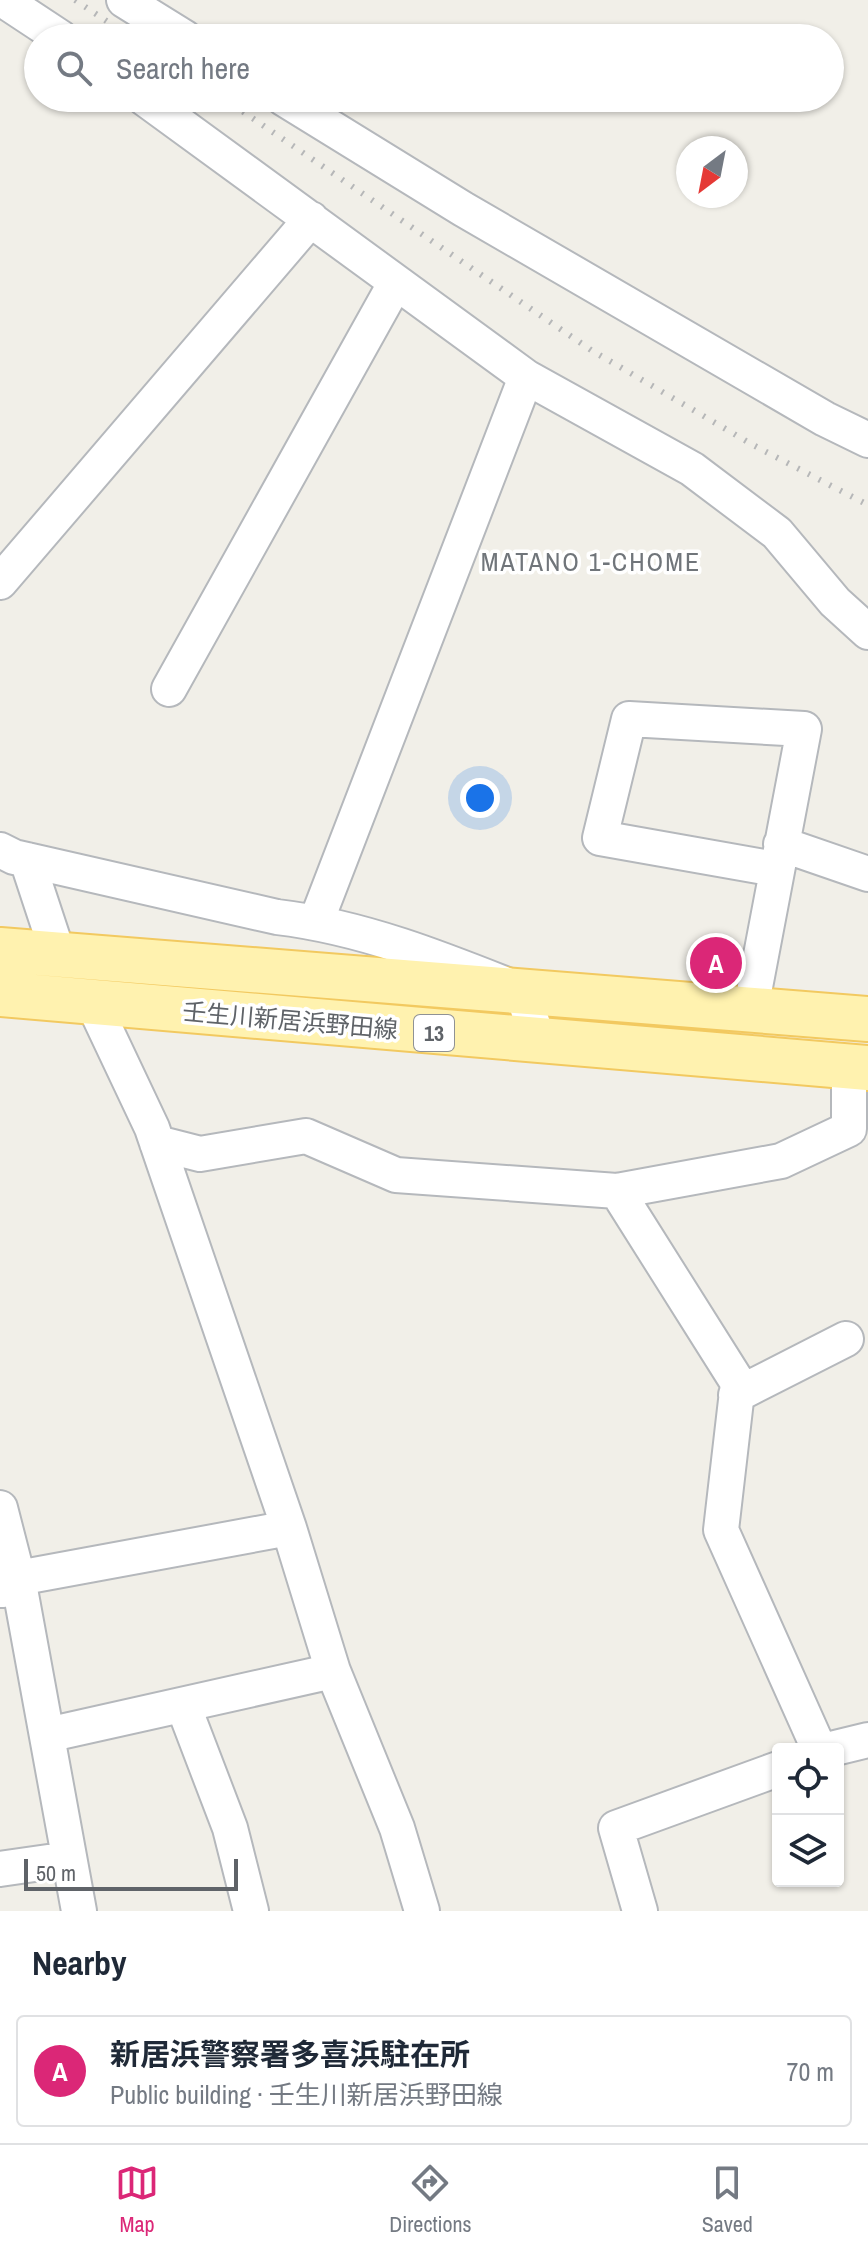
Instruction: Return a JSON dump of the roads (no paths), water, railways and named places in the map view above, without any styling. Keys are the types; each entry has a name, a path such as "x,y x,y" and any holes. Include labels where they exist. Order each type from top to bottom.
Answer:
{"main road":[{"name":"壬生川新居浜野田線","path":"0,950 868,1019"},
{"name":"壬生川新居浜野田線","path":"0,994 539,1043 859,1068"}],"street":[{"path":"124,0 163,24"},
{"path":"9,8 37,24"},
{"path":"163,112 526,377 692,469 777,533 835,602 868,632"},
{"path":"306,112 463,209 825,419 868,440"},
{"path":"0,582 311,219"},
{"path":"169,689 396,282"},
{"path":"316,922 526,377"},
{"path":"751,1008 778,856 804,729 629,719 600,838 778,856 868,874"},
{"path":"13,855 277,917 316,922 423,951 522,991 539,1043"},
{"path":"13,855 58,954"},
{"path":"92,1001 157,1143 289,1528 333,1671 397,1828 422,1911"},
{"path":"157,1143 200,1154 306,1136 396,1175 617,1191 781,1161 849,1129 859,1068"},
{"path":"617,1191 738,1383 721,1530 816,1743"},
{"path":"736,1395 846,1339"},
{"path":"0,1508 9,1584 47,1735 79,1911"},
{"path":"9,1584 289,1528"},
{"path":"47,1735 333,1671"},
{"path":"183,1705 230,1828 251,1911"},
{"path":"844,1746 868,1740"},
{"path":"640,1911 616,1828 772,1771"},
{"path":"0,1869 69,1859"}],"railway":[{"path":"75,0 111,24"},
{"path":"243,112 591,350 753,445 868,505"}],"place":[{"name":"新居浜警察署多喜浜駐在所","path":"716,963"}],"district":[{"name":"MATANO 1-CHOME","path":"591,561"}]}
